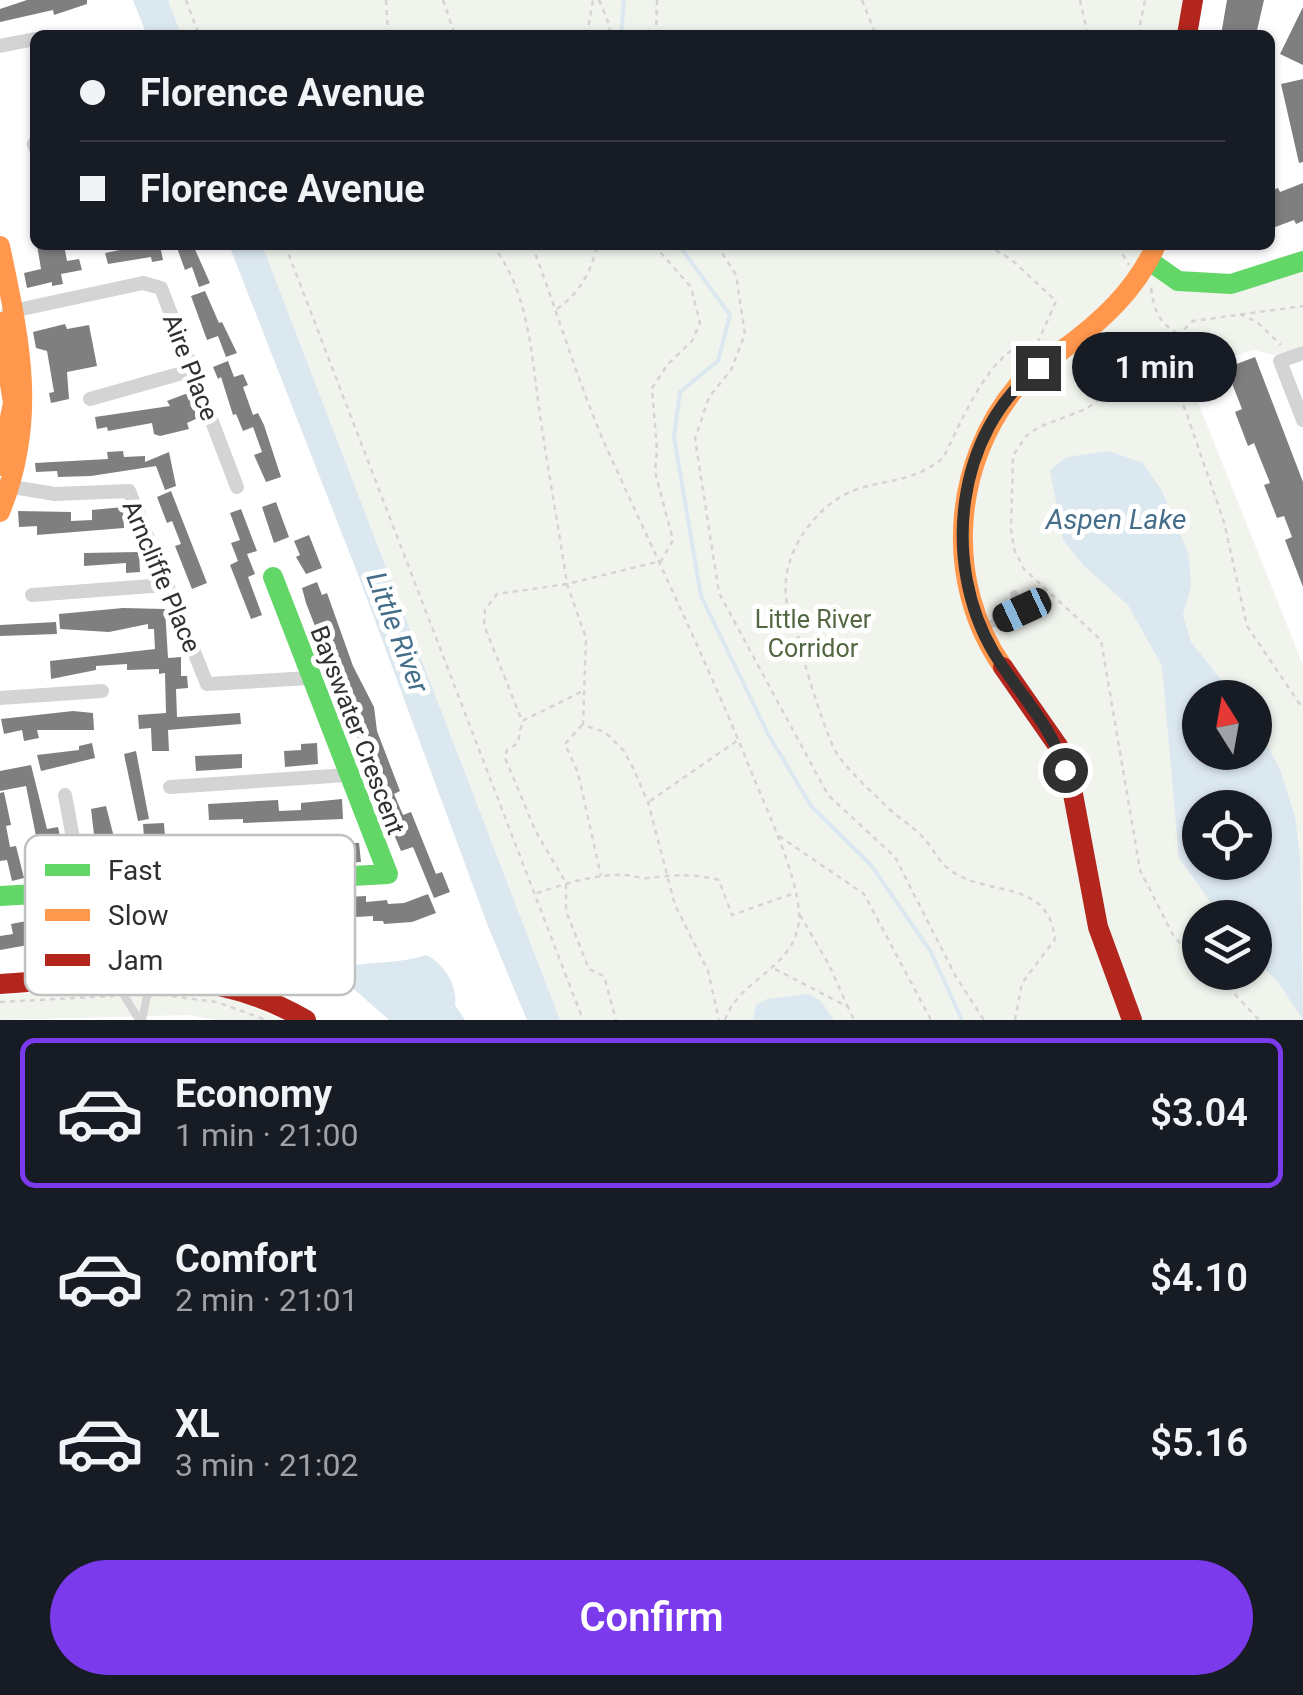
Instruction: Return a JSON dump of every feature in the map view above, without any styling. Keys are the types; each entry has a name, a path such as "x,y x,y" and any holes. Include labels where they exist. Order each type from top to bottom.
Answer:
{"street":[{"path":"1188,30 1192,0"},
{"path":"0,46 30,40"},
{"path":"0,246 13,403 0,466"},
{"path":"1132,1020 1098,927 1072,794 1058,746 995,656 972,604 961,547 962,515 983,438 1020,382 1093,328 1148,264 1178,281 1231,284 1303,261"},
{"name":"Aire Place","path":"4,315 143,283 161,288 237,487"},
{"path":"0,512 26,375 4,315"},
{"path":"1303,353 1282,355 1303,420"},
{"path":"90,399 193,370"},
{"name":"Arncliffe Place","path":"6,487 56,494 129,491 208,684 310,678"},
{"name":"Bayswater Crescent","path":"273,576 388,874 355,876"},
{"path":"32,595 165,584"},
{"path":"0,698 102,691"},
{"path":"170,786 347,774"},
{"path":"65,795 72,835"},
{"name":"Bayswater Crescent","path":"0,896 25,895"},
{"path":"0,984 25,983"},
{"path":"262,995 306,1020"}],"lane":[{"path":"981,628 1022,610 1014,594"},
{"path":"126,995 140,1020"},
{"path":"140,1020 149,995"}],"path":[{"path":"186,0 197,30"},
{"path":"388,30 387,2 394,0"},
{"path":"443,0 453,30"},
{"path":"588,30 596,0"},
{"path":"596,0 610,30"},
{"path":"656,30 657,0"},
{"path":"862,0 874,30"},
{"path":"1080,0 1087,30"},
{"path":"1139,30 1145,0"},
{"path":"286,250 583,1020"},
{"path":"494,250 520,305 535,355 540,416 567,584 586,638 583,725 565,744 578,773 601,877"},
{"path":"534,250 590,407 661,561 778,835 799,914 830,965 854,1020"},
{"path":"556,310 572,297 591,271 596,250"},
{"path":"616,1020 604,976 589,969 570,926 566,883 536,832 505,758 507,750 518,743 522,721 484,625 485,610 497,594 567,584 661,561 673,540 654,472 657,450 652,388 668,364 692,341 700,323 690,288 658,250"},
{"path":"720,250 736,275 745,334 731,370 709,397 695,439 718,593 828,795 895,857 956,977 984,1020"},
{"path":"995,250 1012,260 1056,301 1038,342"},
{"path":"1125,250 1124,261 1148,264 1156,312 1164,325 1179,334"},
{"path":"1178,387 1179,334 1193,322 1303,306"},
{"path":"1239,313 1257,322 1282,355"},
{"path":"1015,1020 1022,983 1055,939 1049,917 1042,904 1029,897 952,872 934,856 926,840 837,755 799,644 784,583 808,526 833,500 853,487 906,477 933,466 943,458 983,380 1019,346 1038,342 1049,347"},
{"path":"1178,358 1158,375 1120,384 1086,409 1026,436 1013,456 1011,528 1014,549 1024,569 1101,640 1140,870 1174,937 1182,945"},
{"path":"1158,375 1178,390 1186,412 1224,522 1246,626 1303,709"},
{"path":"522,721 582,691"},
{"path":"583,725 606,732 624,751 648,802 675,905 708,971 719,1020"},
{"path":"648,802 739,740"},
{"path":"778,835 864,894 931,1020"},
{"path":"536,893 601,877 626,875 644,879 666,874 719,880 732,915 794,894"},
{"path":"725,1020 742,993 775,969 791,946 799,914"},
{"path":"775,969 848,1007"},
{"path":"1231,990 1260,1020"}],"green space":[{"path":"133,0 1193,0 1188,30 145,30"},
{"name":"Little River Corridor","path":"231,250 1155,250 1151,262 1178,281 1231,284 1303,261 1303,347 1274,355 1253,350 1192,371 1191,385 1303,665 1303,1020 527,1020"},
{"path":"0,995 211,995 241,1001 283,1020 216,1020 188,1015 0,1020"}],"water":[{"path":"133,0 168,0 179,30 145,30"},
{"name":"Little River","path":"231,250 264,250 560,1020 527,1020 488,926 359,577"},
{"name":"Aspen Lake","path":"1109,451 1143,463 1162,491 1189,555 1191,587 1183,615 1191,642 1221,680 1182,680 1182,770 1272,770 1272,754 1280,769 1295,817 1300,855 1303,1020 1272,976 1272,900 1209,900 1195,880 1272,880 1272,790 1182,790 1182,862 1162,666 1128,605 1083,565 1063,540 1050,470 1067,457"},
{"path":"426,955 439,964 448,976 455,1005 465,1020 389,1020 355,990 355,965"},
{"path":"808,994 821,1001 834,1020 753,1020 756,1005 767,999"}],"building":[{"path":"27,0 87,0 87,4 54,15 53,10 0,22 0,9"},
{"path":"1227,0 1264,0 1257,30 1222,30"},
{"path":"1303,7 1303,65 1280,54"},
{"path":"1303,79 1303,162 1299,163 1281,84"},
{"path":"1303,183 1303,221 1275,227 1275,189 1280,192"},
{"path":"38,250 65,250 67,261 79,259 82,270 61,274 63,284 52,286 52,282 27,288 24,273 41,269"},
{"path":"161,250 163,260 152,262 151,257 108,264 105,253"},
{"path":"178,250 195,250 210,283 199,287 192,267 185,270"},
{"path":"205,291 237,353 226,357 218,336 207,340 191,296"},
{"path":"65,324 67,329 89,325 97,366 67,372 69,399 51,403 49,393 54,392 47,351 36,348 33,332"},
{"path":"1255,357 1303,482 1303,587 1285,540 1292,537 1284,516 1277,518 1264,485 1270,483 1254,443 1248,446 1235,412 1242,409 1226,368"},
{"path":"228,361 234,377 243,374 248,385 243,387 253,415 258,413 264,425 281,477 266,482 254,455 262,452 253,427 243,431 236,414 233,415 221,377 218,379 213,367"},
{"path":"188,393 198,418 187,423 189,429 160,436 154,434 152,423 108,431 107,427 97,429 95,417 170,406 167,401"},
{"path":"123,451 124,457 145,456 145,462 169,452 176,486 165,490 156,466 91,476 58,477 57,471 36,472 35,463 108,459 107,452"},
{"path":"171,491 207,583 192,589 175,546 181,544 157,497"},
{"path":"276,502 289,537 274,543 262,507"},
{"path":"123,507 124,528 37,535 37,526 19,527 18,511 71,512 71,521 92,520 92,510"},
{"path":"241,509 257,551 247,554 255,574 248,577 262,615 251,619 230,565 238,561 231,543 240,540 230,513"},
{"path":"309,535 322,568 306,574 296,557 300,555 294,541"},
{"path":"139,552 140,572 126,573 126,563 84,566 84,553"},
{"path":"317,582 322,595 327,593 353,666 374,707 377,731 400,791 394,794 403,815 411,812 436,874 442,872 450,892 434,898 413,847 401,851 354,727 364,723 349,684 339,688 306,603 302,588"},
{"path":"165,609 168,658 181,657 181,676 187,676 188,688 176,689 177,717 240,713 241,724 168,730 169,751 152,751 151,728 139,729 138,715 166,713 165,673 159,674 159,669 127,670 127,664 96,666 96,670 51,679 50,661 155,649 154,629 148,629 148,624 109,632 60,629 59,614"},
{"path":"56,622 57,634 0,636 0,625"},
{"path":"73,711 93,713 94,730 37,730 39,738 24,741 22,730 4,734 1,719"},
{"path":"92,743 95,758 41,771 37,755 79,750 79,746"},
{"path":"317,743 318,764 285,767 284,751 301,750 301,744"},
{"path":"136,751 149,819 138,821 124,754"},
{"path":"242,754 242,768 196,771 195,756"},
{"path":"31,765 47,829 58,827 60,835 36,835 26,786 0,791 0,771"},
{"path":"4,792 11,825 6,826 10,847 16,846 24,878 12,881 7,860 0,861 0,793"},
{"path":"342,799 343,819 243,823 243,819 209,820 208,804 278,800 279,811 301,810 301,803"},
{"path":"106,806 113,835 94,835 91,809"},
{"path":"164,823 165,835 144,835 143,824"},
{"path":"355,843 359,843 361,862 355,862"},
{"path":"428,894 436,913 412,922 384,924 373,921 373,916 355,917 355,897 366,896 366,902 404,903"},
{"path":"25,921 25,946 0,950 0,936 13,934 11,924"}],"waterway":[{"path":"621,30 624,0"},
{"path":"683,250 730,315 718,361 680,392 674,437 701,596 768,734 811,806 871,865 931,952 962,1020"}],"traffic: fast":[{"path":"1151,262 1178,281 1231,284 1303,261"},
{"path":"273,577 388,874 355,876"},
{"path":"0,896 25,895"}],"traffic: slow":[{"path":"0,246 22,380 19,445 0,512"},
{"path":"1003,667 984,634 971,598 964,561 963,523 980,449 1019,384 1116,304 1154,250"},
{"path":"0,322 13,403 0,466"}],"traffic: jam":[{"path":"1188,30 1193,0"},
{"path":"1003,667 1058,746 1073,794 1098,927 1132,1020"},
{"path":"0,984 25,982"},
{"path":"249,995 306,1020"}],"route":[{"path":"1038,368 1020,382 983,438 962,515 961,547 981,628 995,656 1058,746 1065,770"}]}
